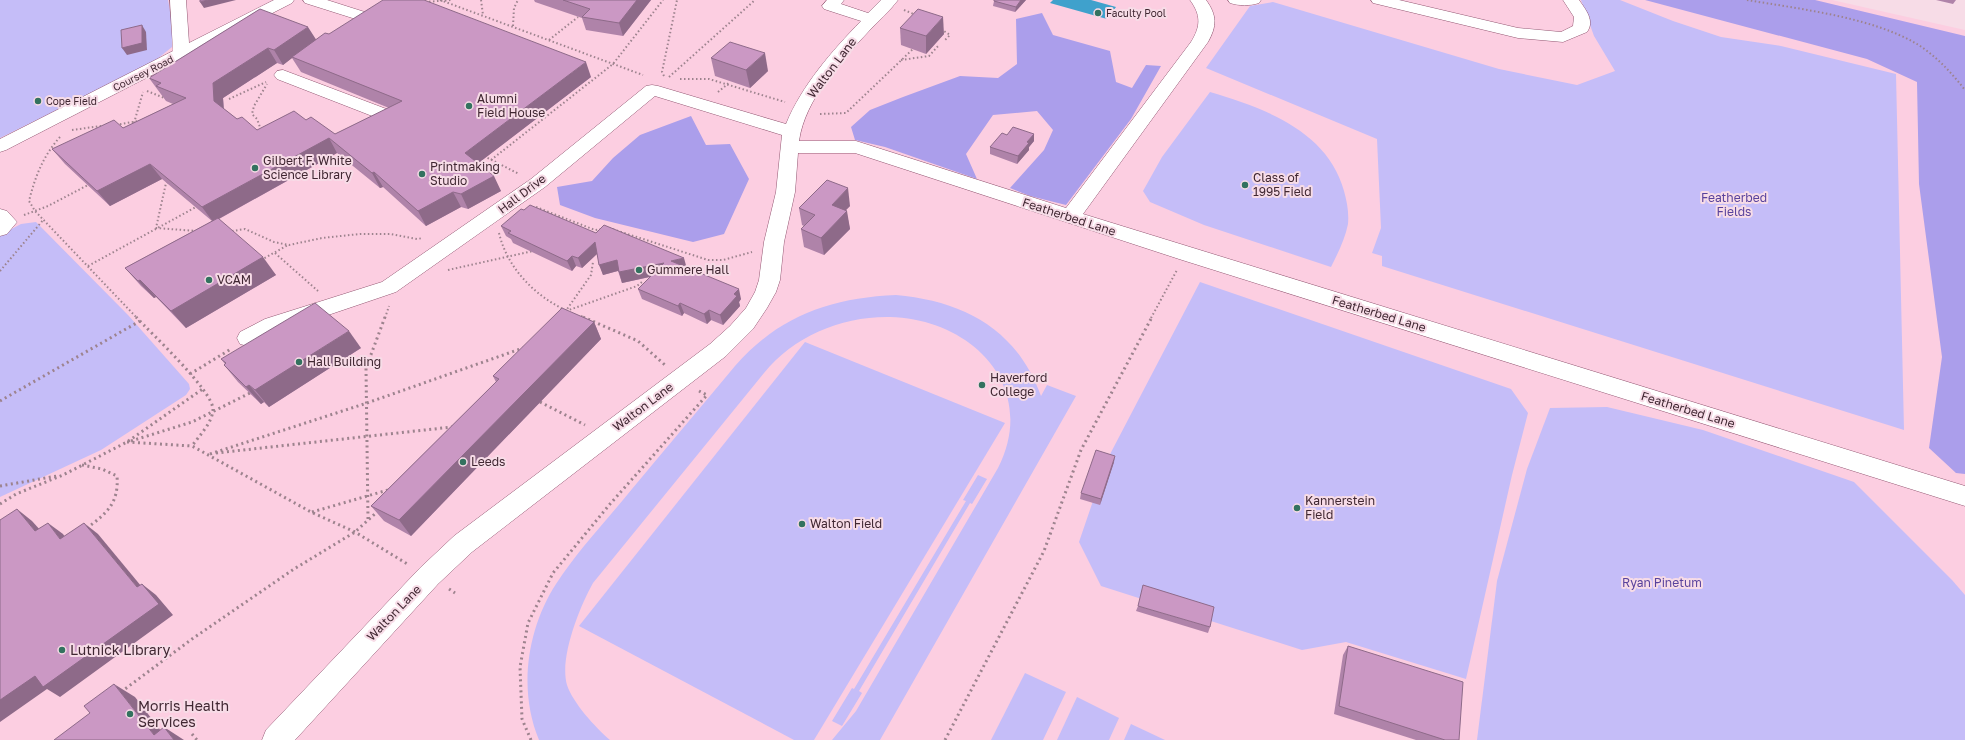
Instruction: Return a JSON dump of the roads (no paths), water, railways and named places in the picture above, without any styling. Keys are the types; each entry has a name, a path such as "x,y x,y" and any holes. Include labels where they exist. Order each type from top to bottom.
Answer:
{"street":[{"path":"178,0 182,53"},
{"name":"Coursey Road","path":"0,146 286,0"},
{"path":"311,0 365,17 351,26"},
{"path":"836,0 830,6 871,19"},
{"path":"1070,217 1190,56 1208,29 1206,11 1198,0"},
{"path":"1236,0 1253,0"},
{"path":"1379,0 1518,33 1563,37 1581,28 1582,17 1571,0"},
{"name":"Walton Lane","path":"276,740 429,576 463,544 718,350 739,331 756,311 767,286 772,267 774,242 784,203 797,124 812,90 871,19 888,2"},
{"path":"296,66 283,75 391,117"},
{"name":"Hall Drive","path":"248,338 273,325 389,287 538,183 652,90 797,124"},
{"name":"Featherbed Lane","path":"797,124 856,147 1186,254 1965,496"}],"water":[{"name":"Faculty Pool","path":"1053,0 1091,0 1116,7 1107,19 1050,3"}],"place":[{"name":"Faculty Pool","path":"1098,13"},
{"name":"Cope Field","path":"38,101"},
{"name":"Alumni Field House","path":"469,106"},
{"name":"Gilbert F. White Science Library","path":"255,168"},
{"name":"Printmaking Studio","path":"422,174"},
{"name":"Class of 1995 Field","path":"1245,185"},
{"name":"Gummere Hall","path":"639,270"},
{"name":"VCAM","path":"209,280"},
{"name":"Hall Building","path":"299,362"},
{"name":"Haverford College","path":"982,385"},
{"name":"Leeds","path":"463,462"},
{"name":"Kannerstein Field","path":"1297,508"},
{"name":"Walton Field","path":"802,524"},
{"name":"Lutnick Library","path":"62,650"},
{"name":"Morris Health Services","path":"130,714"}],"park label":[{"name":"Featherbed Fields","path":"1734,205"},
{"name":"Ryan Pinetum","path":"1662,583"}]}
